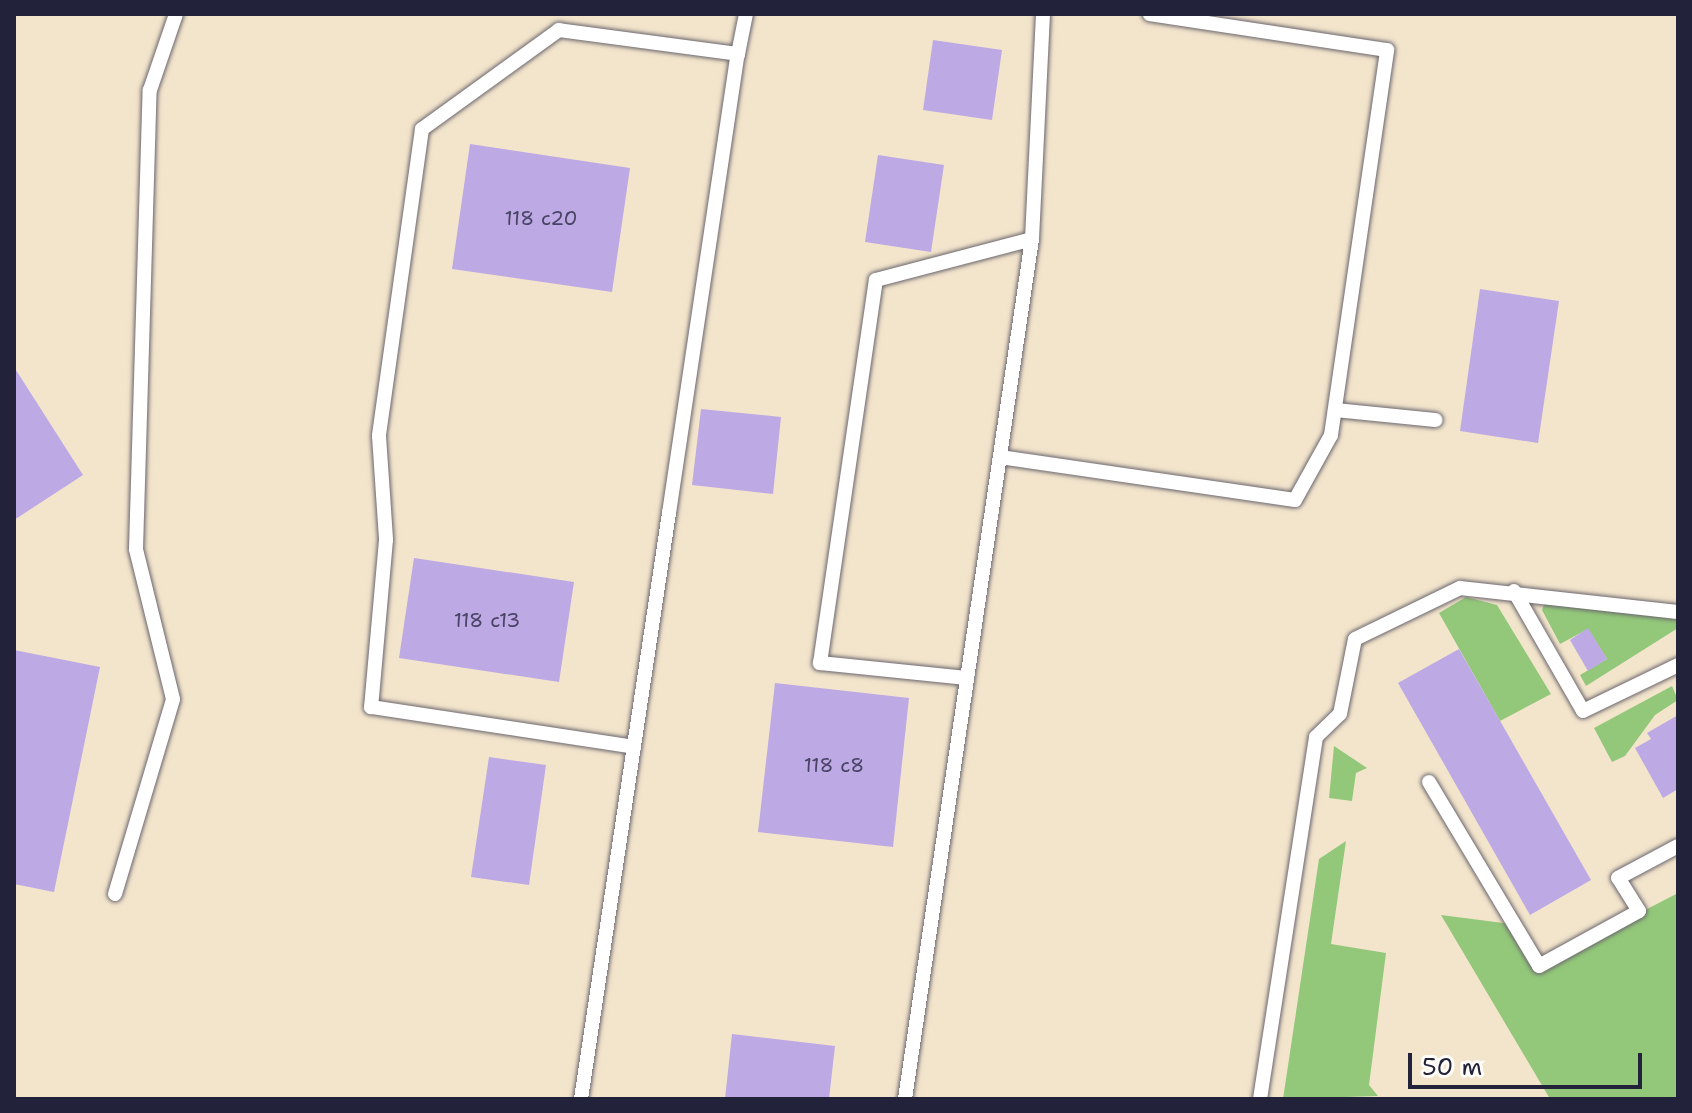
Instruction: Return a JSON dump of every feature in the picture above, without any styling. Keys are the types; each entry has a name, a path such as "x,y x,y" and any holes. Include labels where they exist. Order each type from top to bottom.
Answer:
{"lane":[{"path":"115,894 173,699 136,549 150,90 176,14"},
{"path":"581,1099 746,14"},
{"path":"905,1099 1032,239 1043,14"},
{"path":"1000,457 1295,500 1331,435 1387,50 1150,14"},
{"path":"634,747 371,707 386,540 379,436 422,129 559,30 738,54"},
{"path":"967,678 820,663 873,295 876,280 1032,239"},
{"path":"1335,410 1436,420"},
{"path":"1260,1099 1316,737 1340,714 1355,639 1460,588 1514,591 1678,612"},
{"path":"1514,591 1583,711 1678,665"},
{"path":"1429,782 1539,966 1639,911 1618,878 1678,846"}],"green space":[{"path":"1466,597 1497,605 1551,694 1500,721 1439,613"},
{"path":"1546,599 1678,620 1678,628 1586,686 1580,675 1607,659 1588,629 1560,644 1542,610"},
{"path":"1672,686 1678,700 1655,715 1625,756 1612,762 1594,728"},
{"path":"1334,746 1367,768 1356,773 1352,801 1329,798"},
{"path":"1346,841 1331,944 1386,953 1369,1085 1378,1096 1283,1099 1319,859"},
{"path":"1678,893 1678,1099 1550,1099 1441,915 1511,924 1539,965"}],"building":[{"path":"933,40 1002,50 992,120 923,110"},
{"path":"470,144 630,168 612,292 452,269"},
{"path":"878,155 944,165 931,252 865,242"},
{"path":"1480,289 1559,301 1538,443 1460,431"},
{"path":"14,367 83,475 14,520"},
{"path":"701,409 781,417 773,494 692,485"},
{"path":"414,558 574,582 559,682 399,658"},
{"path":"1588,628 1607,659 1588,671 1570,640"},
{"path":"1459,649 1591,880 1530,915 1398,683"},
{"path":"14,650 100,667 54,892 14,884"},
{"path":"775,683 909,698 893,847 758,832"},
{"path":"1678,715 1678,789 1663,798 1635,748 1651,739 1647,733"},
{"path":"489,757 546,765 529,885 471,877"},
{"path":"732,1034 835,1046 829,1099 725,1099"}]}
